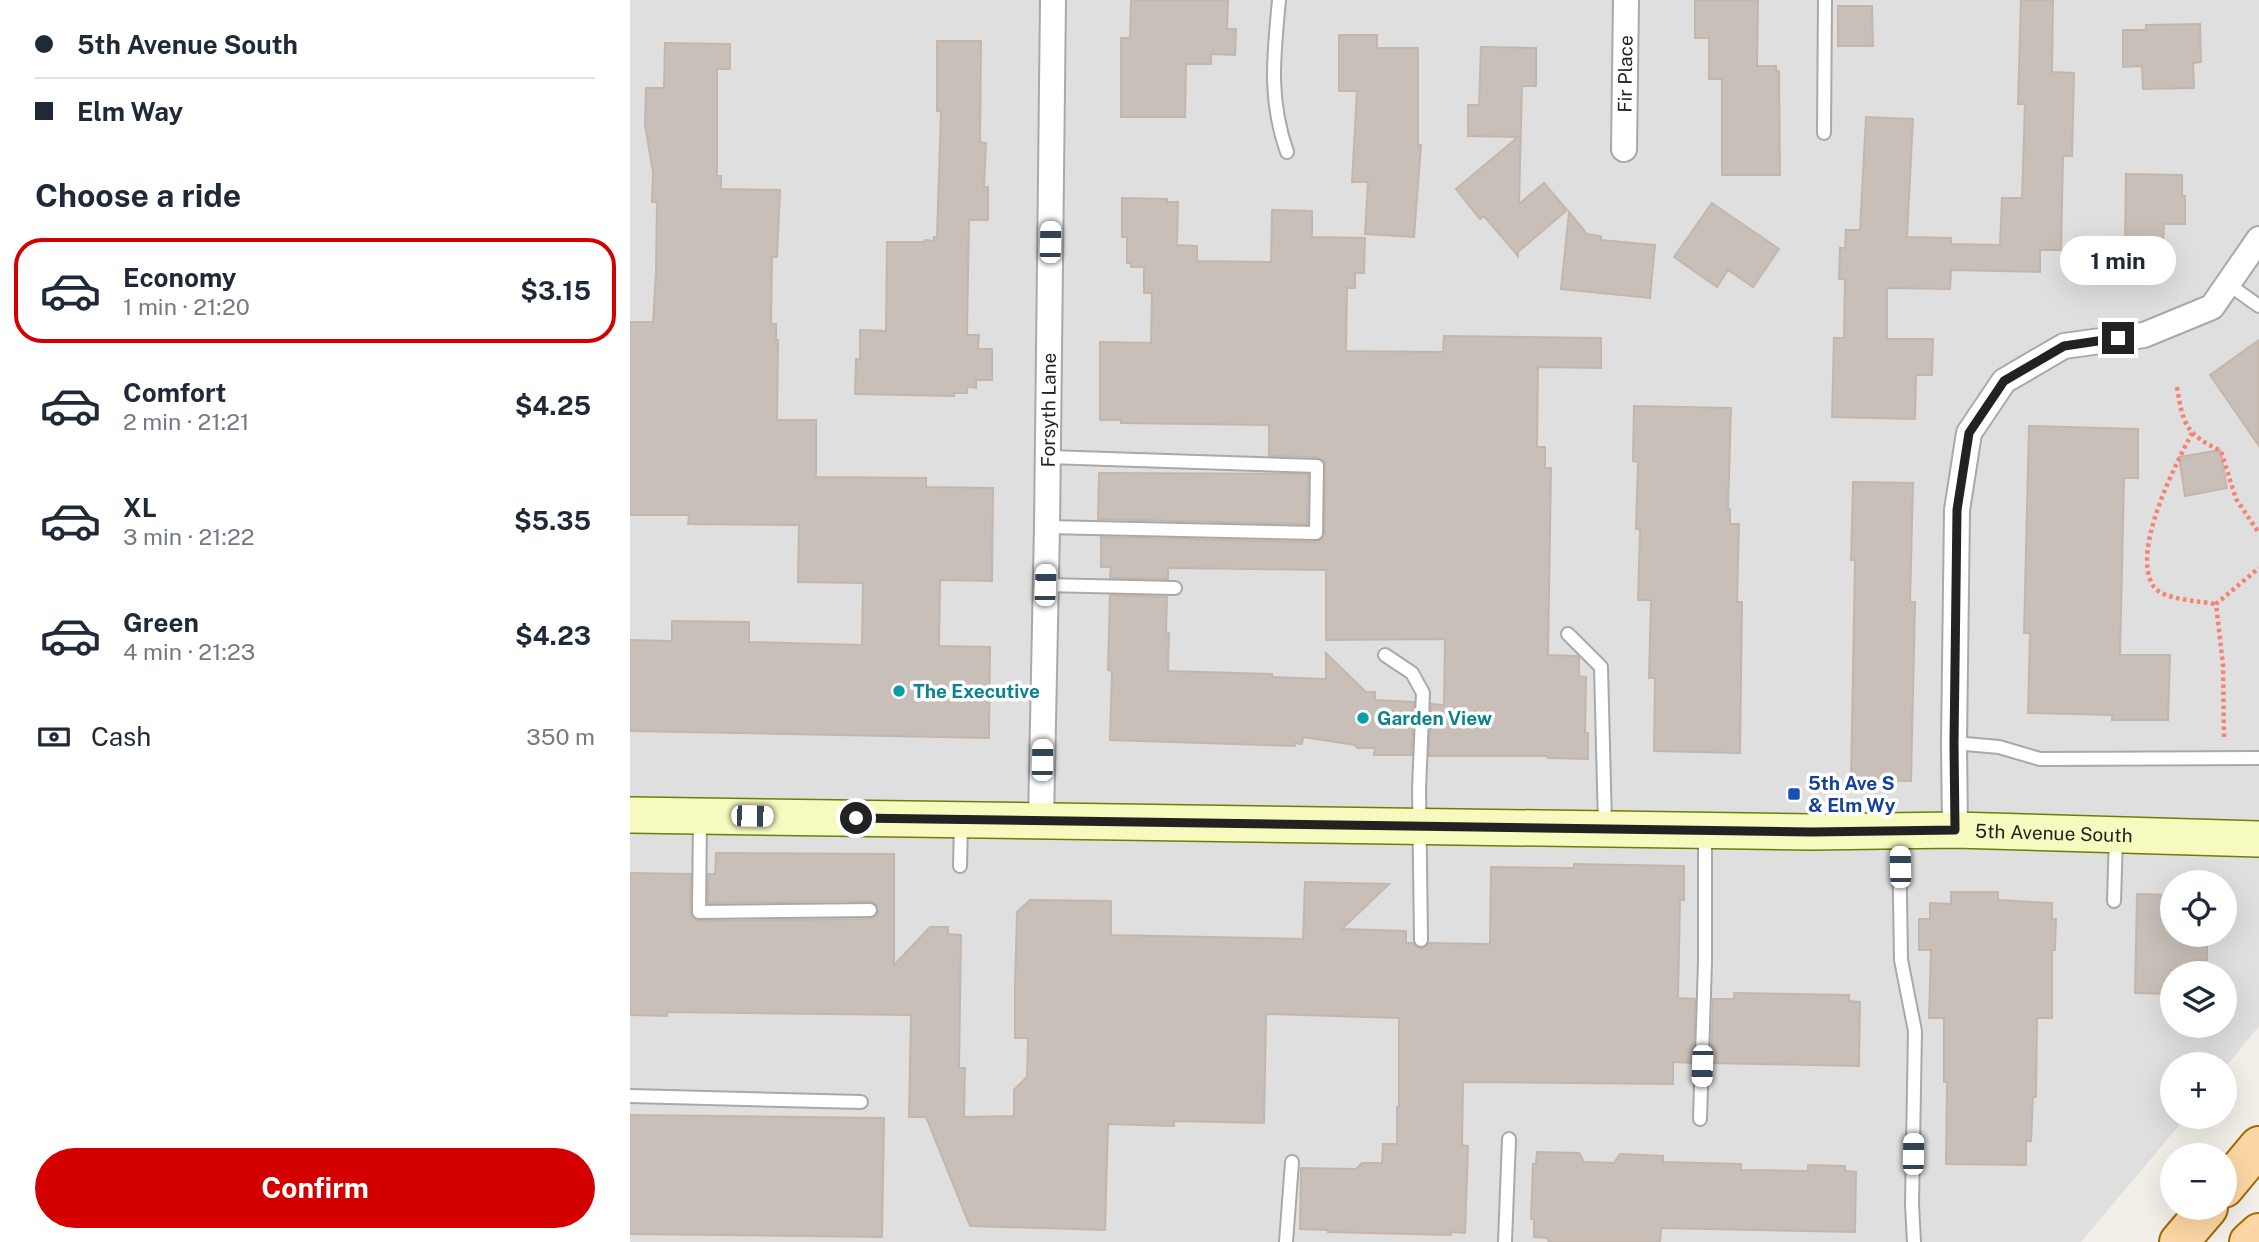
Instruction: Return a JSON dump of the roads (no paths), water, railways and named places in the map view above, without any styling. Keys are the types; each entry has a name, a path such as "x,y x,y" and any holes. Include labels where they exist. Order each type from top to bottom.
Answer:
{"main road":[{"name":"5th Avenue South","path":"630,815 1812,832 1955,830 2259,839"},
{"path":"2237,1172 2259,1146"},
{"path":"2179,1242 2198,1220"},
{"path":"2249,1242 2259,1233"}],"street":[{"name":"Forsyth Lane","path":"1041,820 1053,0"},
{"name":"Fir Place","path":"1623,149 1626,0"},
{"path":"1955,830 1957,510 1969,433 2004,381 2064,346 2144,335 2211,307 2259,239"}],"lane":[{"path":"1279,0 1274,102 1287,152"},
{"path":"1824,133 1825,0"},
{"path":"2228,284 2259,306"},
{"path":"1047,527 1316,533 1317,466 1048,457"},
{"path":"1045,585 1175,588"},
{"path":"1568,634 1601,667 1605,829"},
{"path":"1385,655 1412,673 1423,693 1419,826 1421,940"},
{"path":"1954,743 1999,747 2040,759 2259,758"},
{"path":"699,816 699,912 870,910"},
{"path":"960,866 961,819"},
{"path":"1700,1119 1705,962 1705,830"},
{"path":"1899,831 1901,960 1915,1031 1912,1204 1914,1242"},
{"path":"2114,901 2116,836"},
{"path":"630,1096 861,1102"},
{"path":"1505,1242 1509,1139"},
{"path":"1286,1242 1292,1163"}],"place":[{"name":"The Executive","path":"899,691"},
{"name":"Garden View","path":"1363,718"},
{"name":"5th Ave S & Elm Wy","path":"1794,794"}]}
